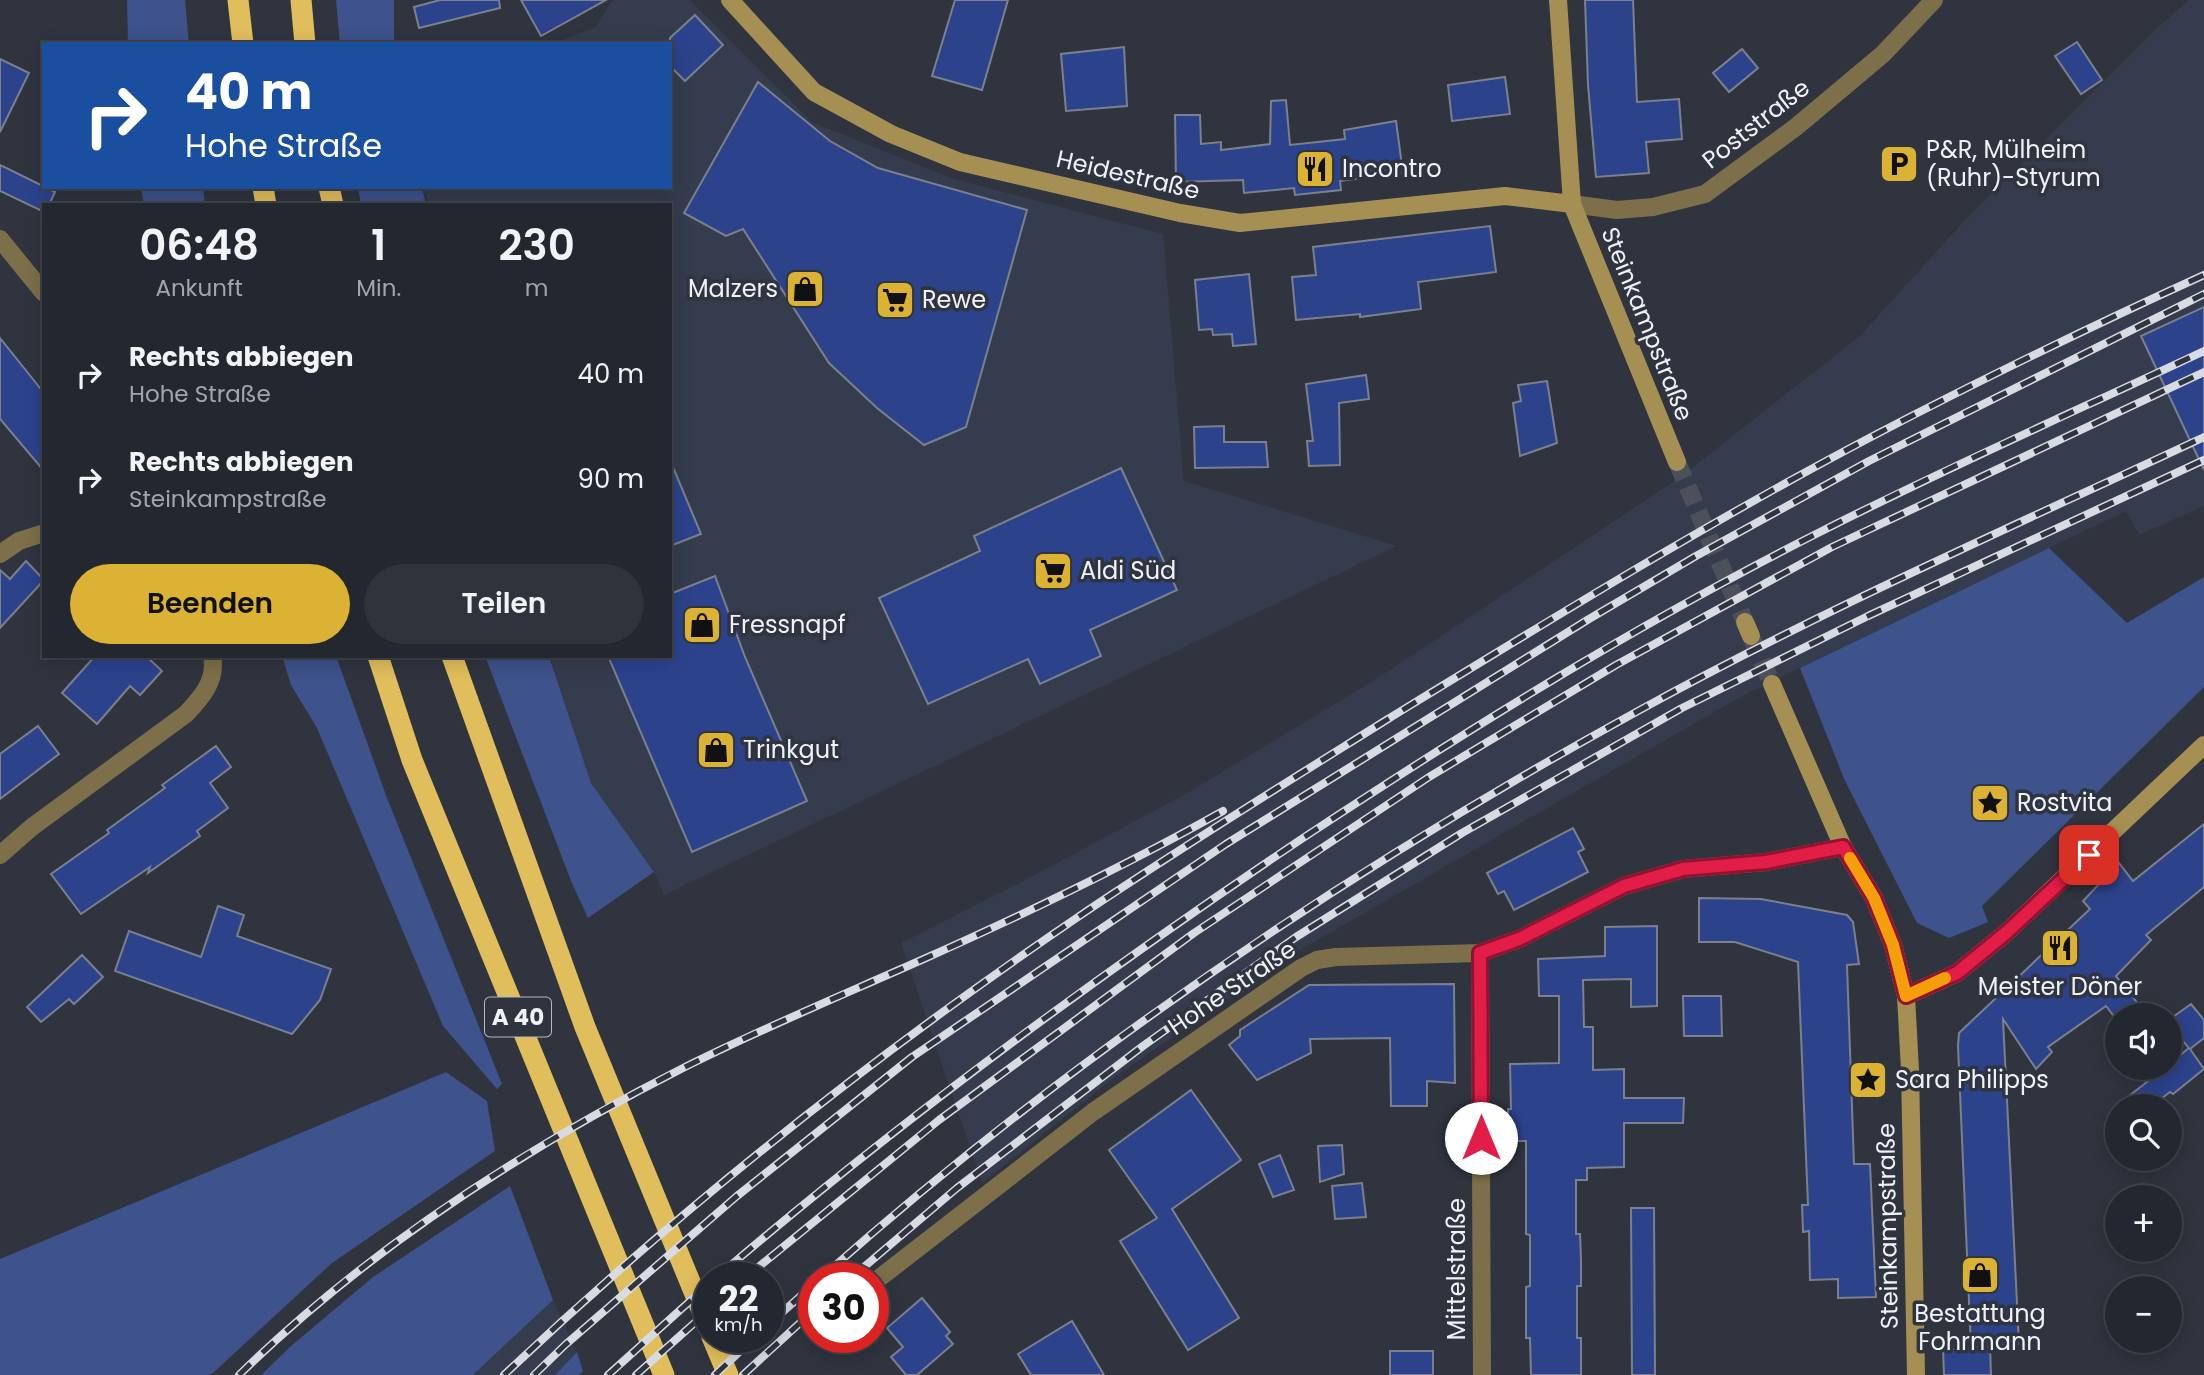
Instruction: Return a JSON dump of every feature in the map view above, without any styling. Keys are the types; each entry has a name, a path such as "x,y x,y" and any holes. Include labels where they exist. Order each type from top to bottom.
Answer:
{"highway":[{"path":"238,0 243,42"},
{"path":"301,0 304,42"},
{"name":"A 40","path":"379,658 412,760 664,1375"},
{"name":"A 40","path":"453,658 585,1027 693,1289"},
{"path":"719,1353 728,1375"}],"street":[{"name":"Heidestraße","path":"730,0 814,92 891,134 972,165 1180,213 1240,223 1504,196 1572,204"},
{"name":"Steinkampstraße","path":"1558,0 1572,204 1677,462"},
{"name":"Poststraße","path":"1572,204 1617,210 1653,207 1705,194 1796,127 1873,62 1934,0"},
{"path":"0,239 42,291"},
{"path":"0,554 19,541 42,534"},
{"path":"0,855 32,827 186,714 203,695 215,671 212,658"},
{"name":"Steinkampstraße","path":"1772,684 1843,847 1874,898 1893,945 1906,996 1911,1083 1916,1375"},
{"path":"1906,996 1957,973 2007,932 2204,745"},
{"name":"Hohe Straße","path":"889,1271 1093,1112 1301,968 1317,960 1336,957 1480,953 1519,939 1624,886 1683,869 1766,862 1843,847"},
{"name":"Mittelstraße","path":"1480,953 1482,1375"}],"shaded area":[{"path":"127,0 185,0 189,42 128,42"},
{"path":"336,0 394,0 394,42 340,42"},
{"path":"612,0 690,0 812,122 951,178 1163,234 1184,481 1397,546 664,895 654,872 591,783 551,658 672,658 672,203 428,203 425,189 672,189 672,42 558,42 596,27"},
{"path":"2189,0 2204,0 2204,506 2139,535 2126,511 1744,695 1288,957 1115,1077 982,1183 901,943 1189,792 1376,679 1679,478 1860,336 1965,220 2156,29"},
{"path":"141,189 203,189 205,203 144,203"},
{"path":"358,189 422,189 426,203 361,203"},
{"path":"2049,548 2127,623 2204,577 2204,687 1982,906 1988,922 1949,938 1917,923 1845,781 1800,668"},
{"path":"283,658 337,658 387,798 502,1084 497,1089 443,1026 317,728 291,685"},
{"path":"486,658 550,658 591,783 654,872 588,918 571,881"},
{"path":"446,1072 487,1101 495,1151 332,1263 213,1373 0,1375 0,1259"},
{"path":"510,1186 553,1300 473,1375 261,1375 373,1277"},
{"path":"553,1300 577,1352 555,1375 473,1375"},
{"path":"577,1352 583,1371 579,1375 555,1375"}],"building":[{"path":"440,0 499,0 500,8 419,28 414,7"},
{"path":"521,0 606,0 541,36"},
{"path":"955,0 1008,0 982,90 932,76"},
{"path":"1585,0 1633,0 1637,102 1679,99 1682,139 1646,142 1649,173 1596,177 1588,85"},
{"path":"695,15 723,45 685,81 672,68 670,38"},
{"path":"2077,42 2102,80 2081,94 2055,56"},
{"path":"1124,47 1127,106 1066,111 1061,54"},
{"path":"1742,49 1758,68 1729,92 1713,73"},
{"path":"0,59 29,73 0,132"},
{"path":"1505,77 1510,114 1452,121 1448,85"},
{"name":"Rewe","path":"758,82 830,141 878,168 1027,210 966,427 924,445 877,408 829,363 743,229 726,236 684,213"},
{"path":"1286,100 1290,145 1345,139 1344,130 1396,121 1403,173 1340,181 1341,190 1295,195 1294,188 1244,193 1243,180 1176,182 1175,115 1200,115 1201,144 1221,142 1221,150 1270,144 1271,101"},
{"path":"0,165 42,186 42,189 55,192 50,203 42,203 42,211 0,191"},
{"path":"1490,226 1496,272 1418,282 1421,309 1360,317 1360,314 1296,320 1292,277 1316,275 1313,247"},
{"path":"1249,274 1256,344 1233,346 1232,334 1213,335 1212,329 1199,330 1195,280"},
{"path":"2204,307 2204,470 2141,336"},
{"path":"0,338 42,390 42,469 0,419"},
{"path":"1366,375 1369,399 1339,403 1340,465 1309,466 1307,441 1313,441 1306,384"},
{"path":"1547,381 1557,443 1520,456 1513,403 1521,401 1518,385"},
{"path":"1224,426 1224,442 1266,442 1268,467 1195,468 1194,427"},
{"path":"672,465 701,534 672,545"},
{"name":"Aldi Süd","path":"1121,468 1177,590 1090,630 1101,656 1040,684 1028,659 928,704 879,598 980,551 974,536"},
{"path":"26,561 42,578 42,582 0,628 0,570 10,579"},
{"name":"Trinkgut","path":"715,576 745,657 807,801 692,852 609,658 672,658 672,593"},
{"path":"93,658 148,658 162,671 140,695 130,686 97,724 62,693"},
{"path":"38,726 59,754 0,799 0,754"},
{"path":"216,746 231,767 210,783 228,808 197,831 200,836 148,873 150,867 81,914 51,874 109,833 107,830 165,788 162,785"},
{"path":"2204,824 2204,887 2146,935 2151,940 2116,976 2137,1003 2105,1003 2105,1007 2048,1047 2052,1052 2036,1069 2003,1019 2019,1344 1971,1348 1959,1033 2090,909 2083,901 2119,863 2133,881"},
{"path":"1573,828 1584,849 1578,852 1588,872 1514,910 1504,891 1498,894 1487,873"},
{"path":"1699,898 1761,899 1847,915 1853,922 1859,964 1847,965 1854,1164 1870,1164 1876,1297 1838,1298 1838,1279 1810,1280 1809,1231 1803,1232 1802,1205 1808,1205 1798,962 1735,942 1699,942"},
{"path":"218,906 244,915 237,936 331,969 320,1000 292,1034 115,971 129,931 201,957"},
{"path":"1657,926 1657,1006 1631,1007 1631,979 1583,980 1584,1027 1593,1027 1593,1070 1624,1069 1624,1098 1684,1098 1683,1123 1624,1123 1624,1167 1587,1168 1587,1180 1576,1180 1576,1234 1580,1234 1581,1260 1581,1286 1577,1286 1577,1338 1581,1338 1581,1375 1531,1375 1530,1338 1526,1338 1530,1235 1526,1234 1526,1141 1508,1141 1508,1109 1511,1109 1510,1064 1559,1063 1559,996 1539,996 1538,959 1605,956 1605,927"},
{"path":"82,955 103,977 74,1004 69,999 41,1022 27,1007"},
{"path":"1454,984 1455,1083 1427,1081 1427,1106 1391,1106 1390,1038 1310,1039 1311,1053 1257,1080 1229,1045 1240,1036 1240,1030 1309,985"},
{"path":"1683,996 1721,996 1722,1036 1684,1036"},
{"path":"2191,1004 2204,1020 2204,1038 2190,1049 2204,1069 2173,1094 2131,1094 2150,1080 2182,1080 2182,1054 2189,1048 2182,1040 2182,1010"},
{"path":"1191,1090 1241,1160 1172,1209 1239,1318 1188,1350 1120,1241 1157,1218 1109,1150"},
{"path":"1342,1145 1344,1174 1320,1182 1318,1146"},
{"path":"1280,1155 1294,1190 1273,1197 1259,1164"},
{"path":"1362,1183 1366,1217 1335,1219 1332,1186"},
{"path":"1631,1208 1654,1208 1655,1375 1632,1375"},
{"path":"922,1298 950,1332 946,1336 953,1344 917,1375 906,1375 891,1357 903,1347 889,1330 889,1326"},
{"path":"1072,1321 1104,1375 1031,1375 1018,1354"},
{"path":"1990,1346 1991,1375 1944,1375 1943,1350"},
{"path":"1390,1351 1433,1351 1433,1375 1390,1375"}],"tunnel":[{"path":"1677,462 1745,622"},
{"path":"1751,636 1772,684"}],"railway":[{"path":"504,1375 640,1252 782,1134 1003,969 1155,866 1508,646 1750,503 1955,394 2204,275"},
{"path":"534,1375 737,1196 912,1057 1226,844 1589,619 1696,556 1869,461 2204,294"},
{"path":"735,1262 930,1104 1077,995 1303,838 1429,756 1622,639 1753,566 1963,462 2204,351"},
{"path":"765,1262 939,1120 1194,933 1429,777 1616,665 1832,547 2204,372"},
{"path":"840,1262 1013,1118 1112,1043 1317,902 1422,836 1638,711 1777,638 2204,437"},
{"path":"870,1262 957,1188 1143,1046 1296,937 1462,833 1682,708 1868,616 2204,460"},
{"path":"239,1375 289,1329 395,1243 450,1204 565,1132 685,1067 1039,906 1223,811"},
{"path":"608,1375 693,1298"},
{"path":"784,1311 798,1298"},
{"path":"636,1375 693,1324"},
{"path":"743,1375 798,1325"},
{"path":"715,1375 738,1353"}],"slow traffic":[{"path":"1850,858 1874,898 1893,945 1906,996 1945,978"}],"place":[{"name":"P&R, Mülheim (Ruhr)-Styrum","path":"1899,164"},
{"name":"Incontro","path":"1315,169"},
{"name":"Malzers","path":"805,289"},
{"name":"Rewe","path":"895,300"},
{"name":"Aldi Süd","path":"1053,571"},
{"name":"Fressnapf","path":"702,625"},
{"name":"Trinkgut","path":"716,750"},
{"name":"Rostvita","path":"1990,803"},
{"name":"Meister Döner","path":"2060,948"},
{"name":"Sara Philipps","path":"1868,1080"},
{"name":"Bestattung Fohrmann","path":"1980,1275"}],"route":[{"path":"1481,1138 1480,953 1519,939 1624,886 1683,869 1766,862 1843,847 1874,898 1893,945 1906,996 1957,973 2007,932 2089,855"}]}
